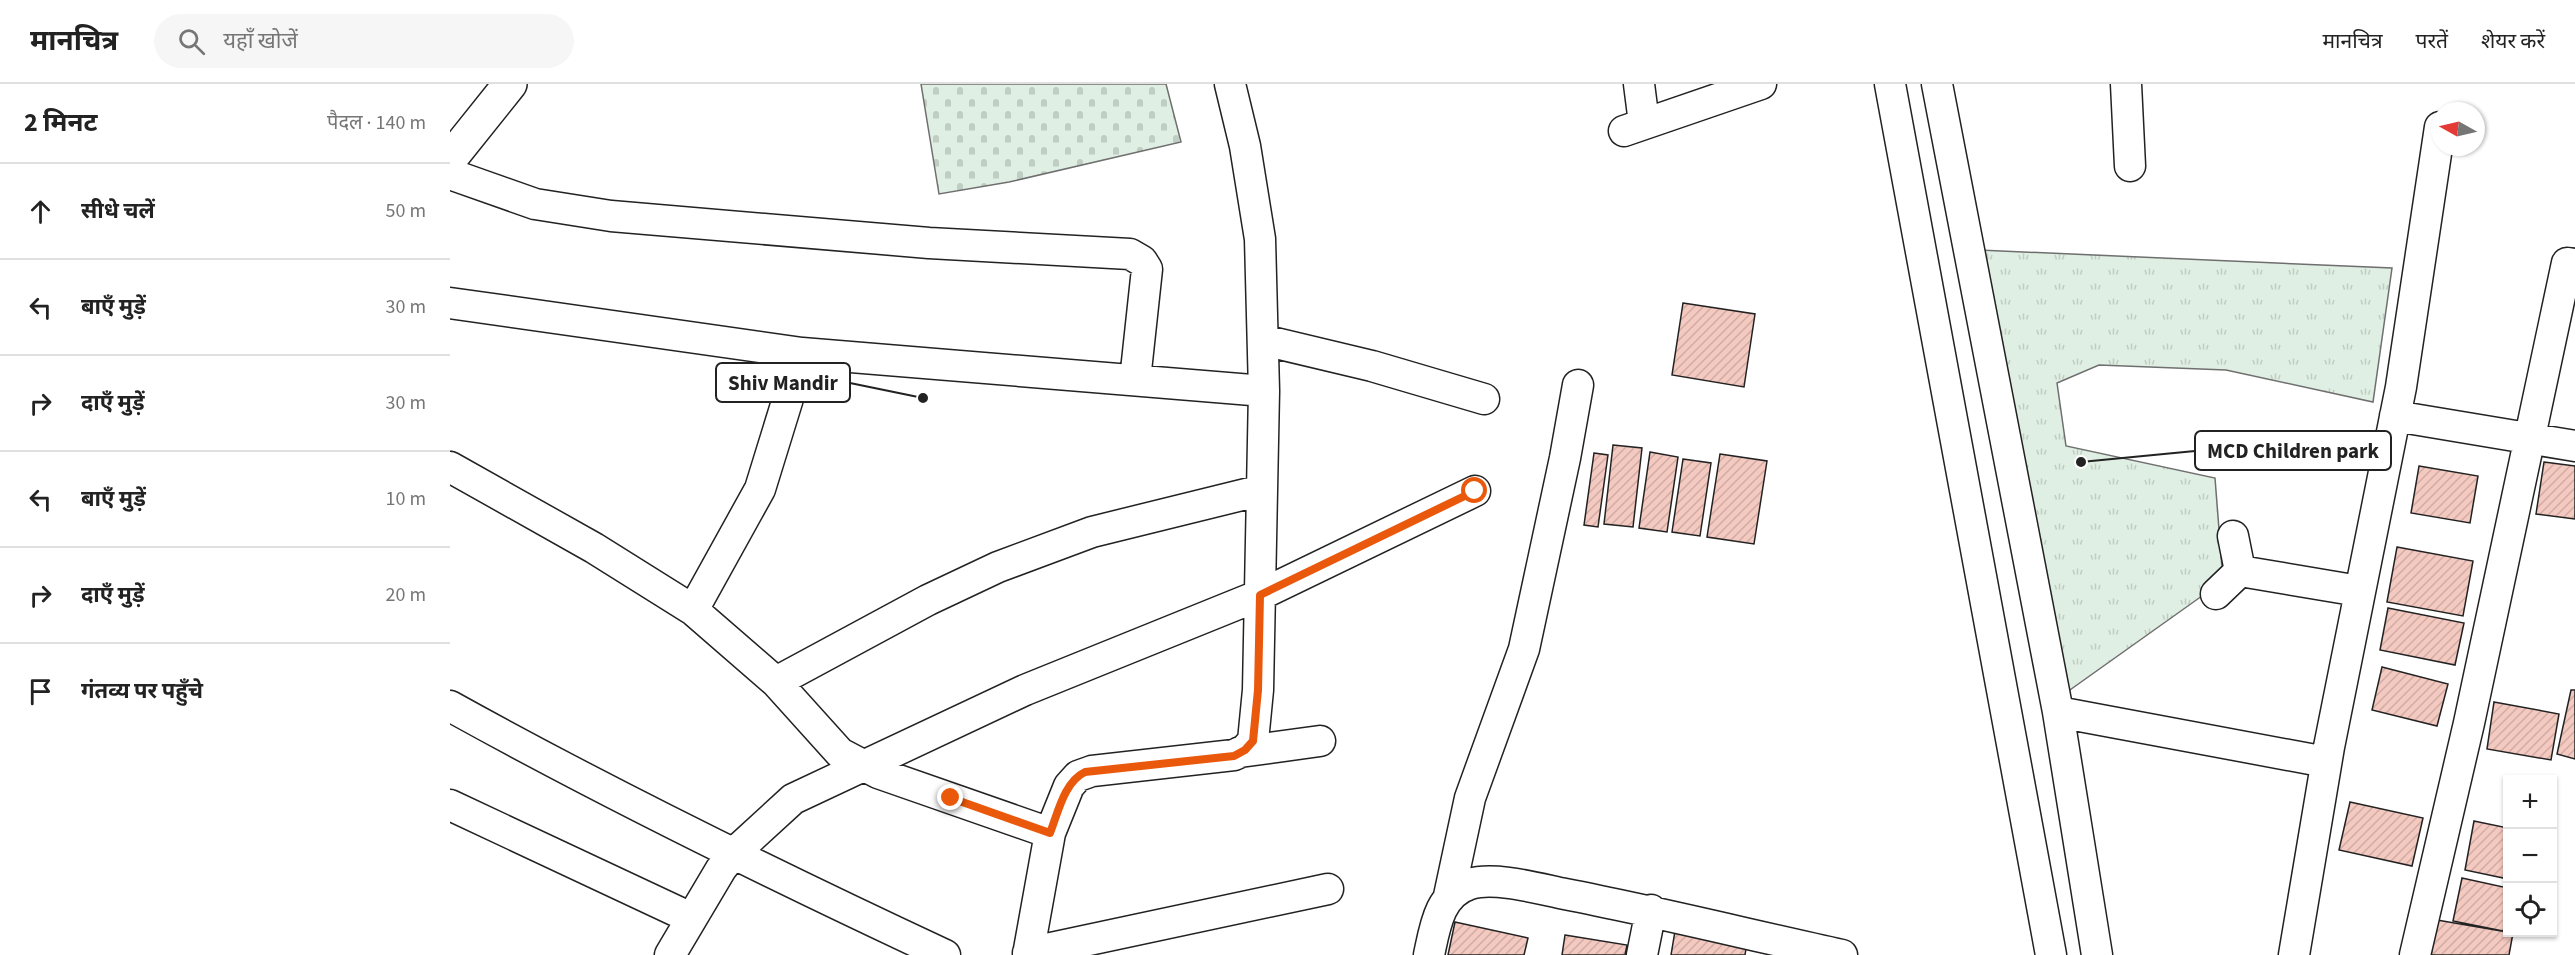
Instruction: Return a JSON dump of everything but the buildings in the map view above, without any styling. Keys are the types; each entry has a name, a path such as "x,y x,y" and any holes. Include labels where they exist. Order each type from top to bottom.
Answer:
{"street":[{"path":"450,159 510,84"},
{"path":"1230,84 1245,146 1260,239 1264,391 1258,690 1253,741 1234,756 1085,772 1078,776 1069,786 1050,833 1028,954 1328,889"},
{"path":"1639,84 1634,127 1761,84"},
{"path":"1890,84 2051,955"},
{"path":"1937,84 2058,712 2097,955"},
{"path":"2126,84 2130,166"},
{"path":"2294,955 2326,762 2395,416 2435,156"},
{"path":"450,174 535,204 611,216 929,243 1130,254 1142,261 1147,268 1135,380"},
{"path":"2415,955 2469,723 2566,263 2575,264"},
{"path":"450,303 802,353 1264,391"},
{"path":"1263,340 1372,366 1484,399"},
{"path":"693,610 760,489 802,353"},
{"path":"1429,955 1437,920 1449,896 1470,798 1524,649 1565,458 1578,385"},
{"path":"2395,416 2575,446"},
{"path":"450,467 594,548 693,610 776,682 840,753 862,766 1050,833"},
{"path":"776,682 928,600 998,567 1092,532 1262,490"},
{"path":"670,955 733,854 793,799 1025,690 1260,595 1475,491"},
{"path":"2233,536 2240,571"},
{"path":"2240,571 2359,591"},
{"path":"2216,594 2240,571"},
{"path":"450,706 549,761 733,854 945,955"},
{"path":"2058,712 2326,762"},
{"path":"1240,752 1320,741"},
{"path":"450,805 691,918"},
{"path":"1449,896 1471,884 1504,882 1651,910 1827,953"},
{"path":"1642,955 1651,910"}],"green space":[{"path":"921,84 1166,84 1181,142 1009,182 939,194"},
{"path":"1979,250 2392,268 2373,402 2226,370 2099,365 2057,383 2066,446 2215,478 2223,581 2067,692"}],"place":[{"name":"Shiv Mandir","path":"923,398"},
{"name":"MCD Children park","path":"2081,462"}],"route":[{"path":"951,798 1050,833 1069,786 1085,772 1234,756 1245,750 1253,741 1258,690 1260,595 1475,491"}]}
